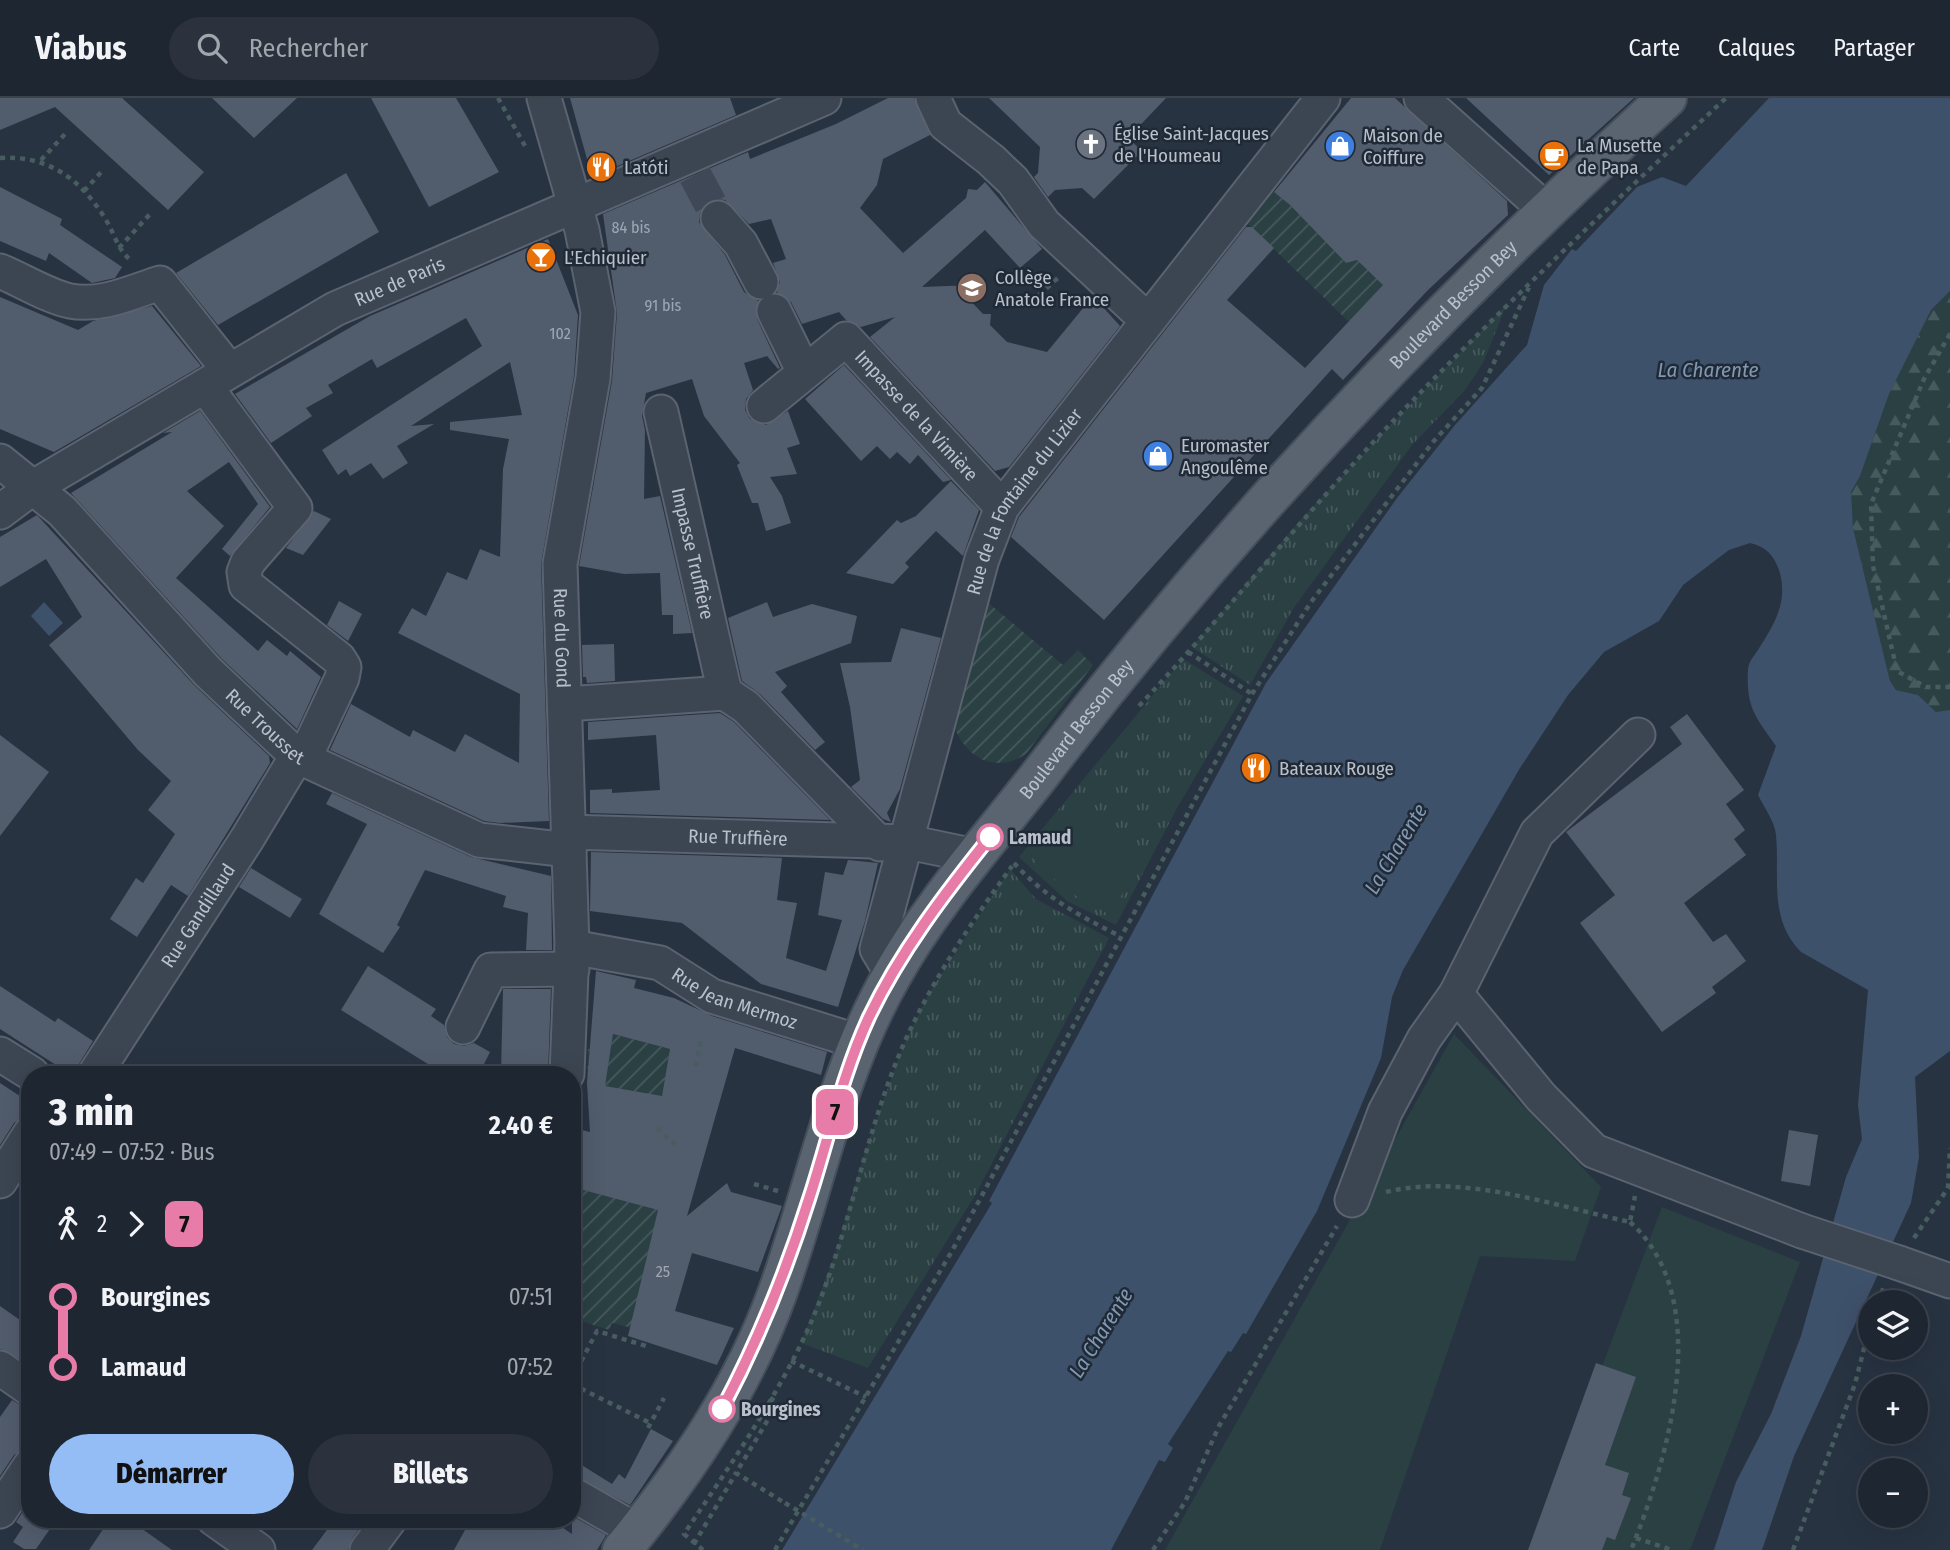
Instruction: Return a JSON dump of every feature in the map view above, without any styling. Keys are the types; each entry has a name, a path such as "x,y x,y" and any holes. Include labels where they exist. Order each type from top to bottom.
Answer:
{"main road":[{"name":"Boulevard Besson Bey","path":"630,1540 670,1489 712,1425 753,1351 797,1236 859,1042 892,974 933,910 1108,685 1202,572 1366,391 1547,211 1667,98"}],"street":[{"name":"Rue du Gond","path":"544,98 575,206 598,312 593,378 560,564 572,958 567,1066"},
{"name":"Rue de Paris","path":"0,512 33,488 335,309 575,206 691,167 824,98"},
{"path":"933,98 945,124 1013,181 1044,224 1147,320"},
{"name":"Rue de la Fontaine du Lizier","path":"892,974 877,949 894,843 982,559 1002,507 1322,98"},
{"path":"1421,98 1547,211"},
{"path":"718,218 741,244 804,372"},
{"path":"0,271 68,300 84,302 104,301 160,283 217,378"},
{"name":"Impasse de la Vimière","path":"764,406 846,339 1002,507"},
{"name":"Rue Gandillaud","path":"100,1066 300,757 342,678 344,667 339,659 246,585 244,572 248,562 295,508 217,378"},
{"name":"Impasse Truffière","path":"661,412 725,693"},
{"name":"Rue Trousset","path":"0,461 62,511 208,672 300,757 479,840 569,841"},
{"path":"566,704 725,693 746,707 894,843"},
{"path":"1352,1200 1385,1112 1424,1039 1456,994 1537,833 1638,735"},
{"name":"Rue Truffière","path":"569,841 894,843 975,856"},
{"name":"Rue Jean Mermoz","path":"463,1027 491,970 572,958 660,962 712,996 859,1042"},
{"path":"1456,994 1541,1097 1594,1151 1640,1171 1802,1231 1950,1281"},
{"path":"0,1054 21,1067"},
{"path":"0,1181 21,1148"},
{"path":"0,1368 21,1383"},
{"path":"0,1511 21,1480"},
{"path":"581,1500 630,1540"},
{"path":"227,1528 258,1550"},
{"path":"367,1550 383,1528"}],"path":[{"path":"1131,714 1188,652 1302,518 1396,418 1532,280 1726,98"},
{"path":"41,160 66,133"},
{"path":"0,158 41,160 63,173 84,191 106,220 119,248 160,283"},
{"path":"84,191 104,169"},
{"path":"119,248 150,214"},
{"path":"1039,295 1056,279"},
{"path":"775,1550 952,1251 1252,694 1311,602 1433,442 1482,388 1532,280"},
{"path":"1950,334 1924,379 1871,504 1873,566 1897,671 1926,688 1950,687"},
{"path":"1188,652 1252,694"},
{"path":"703,1550 684,1534 770,1398 801,1343 836,1252 863,1158 902,1048 929,993 1019,857"},
{"path":"1014,863 1038,889 1059,904 1120,936"},
{"path":"696,1066 701,1037"},
{"path":"657,1128 676,1146"},
{"path":"1923,1227 1949,1189 1950,1148"},
{"path":"1630,1222 1640,1171"},
{"path":"1153,1550 1185,1502 1219,1426 1352,1200 1405,1187 1468,1187 1630,1222 1647,1237 1674,1299 1677,1344 1673,1418 1631,1550"},
{"path":"581,1363 597,1331 646,1346"},
{"path":"1793,1550 1855,1384 1861,1360"},
{"path":"791,1361 866,1397"},
{"path":"581,1386 649,1425 664,1398"},
{"path":"694,1544 778,1404 770,1398"},
{"path":"736,1473 863,1550"},
{"path":"1636,1538 1672,1550"}],"green space":[{"path":"1272,190 1346,263 1354,257 1390,279 1349,322 1247,223"},
{"path":"1950,291 1950,710 1944,713 1936,712 1918,695 1896,690 1890,681 1853,528 1850,492 1860,476 1889,394 1931,310"},
{"path":"1507,304 1483,363 1465,390 1412,445 1293,609 1250,685 1192,647 1302,518"},
{"path":"986,601 1063,665 1078,650 1093,665 1026,754 1003,763 982,759 973,754 958,736 953,724"},
{"path":"1183,659 1243,696 1177,808 1116,925 1067,901 1019,857"},
{"path":"1069,811 1141,853 1112,916 1066,890 1031,857"},
{"path":"1010,869 1036,899 1109,938 977,1192 868,1368 801,1343 836,1252 863,1158 902,1048 929,993"},
{"path":"613,1034 670,1049 655,1141 660,1210 632,1328 612,1323 609,1330 581,1321 581,1189 611,1197 587,1083 588,1049 610,1051"},
{"path":"1454,1034 1601,1187 1575,1261 1480,1256 1380,1550 1165,1550"},
{"path":"1662,1207 1800,1262 1690,1550 1533,1550"}],"water":[{"name":"La Charente","path":"1769,98 1950,98 1950,291 1931,310 1889,394 1860,476 1851,492 1853,528 1890,681 1896,690 1918,695 1936,712 1950,710 1950,1051 1915,1077 1919,1157 1911,1203 1871,1290 1858,1290 1858,1318 1794,1456 1762,1550 1714,1550 1736,1482 1771,1414 1801,1336 1846,1177 1862,1139 1858,1105 1868,990 1801,952 1784,926 1780,912 1775,830 1758,795 1776,746 1762,727 1750,703 1748,669 1778,612 1782,582 1772,556 1760,546 1750,543 1729,550 1683,585 1659,621 1604,652 1568,695 1520,768 1403,970 1392,997 1381,1058 1317,1211 1246,1334 1243,1333 1231,1352 1228,1351 1168,1444 1173,1448 1165,1462 1159,1460 1111,1550 782,1550 992,1203 989,1201 1266,683 1397,498 1455,425 1527,345 1544,285 1572,249 1576,251 1637,187 1662,177 1686,186"},
{"path":"44,602 63,623 49,636 31,616"}],"building":[{"path":"0,98 122,98 204,172 168,210 55,107 0,130"},
{"path":"212,98 297,98 254,138"},
{"path":"371,98 456,98 499,172 429,207"},
{"path":"570,98 730,98 736,115 592,177"},
{"path":"888,98 914,98 930,135 883,159 877,185 860,208 903,253 966,198 968,189 977,190 985,182 1042,249 1020,268 985,230 922,287 974,285 975,292 965,295 983,314 991,314 990,325 1007,342 1047,352 1093,296 1120,326 1009,467 995,471 870,337 895,317 861,327 846,320 839,312 802,324 791,302 777,292 780,282 773,263 786,259 771,219 749,224 725,200 715,199 706,203 700,213 699,222 725,255 744,292 758,301 757,319 780,368 767,356 744,363 753,390 746,399 745,410 750,419 766,425 788,411 800,444 787,448 797,474 770,477 782,496 791,523 766,531 758,503 752,503 737,465 740,463 704,416 692,379 646,393 642,416 645,430 644,499 660,496 692,633 673,634 673,615 662,615 660,573 624,574 579,566 612,381 617,313 603,214 748,152 750,159 836,124"},
{"name":"Église Saint-Jacques de l'Houmeau","path":"989,98 1166,98 1128,138 1142,151 1094,199 1082,188 1055,190 1048,197 1034,177 1038,173 1040,147"},
{"path":"1351,98 1395,98 1507,201 1508,215 1428,290 1343,380 1332,369 1104,620 1011,537 1019,517 1246,227 1252,227 1274,248 1227,300 1305,368 1383,285 1357,260 1346,263 1274,192"},
{"path":"1466,98 1634,98 1549,175"},
{"path":"346,173 379,232 218,325 176,273"},
{"path":"0,187 62,219 60,225 122,267 115,278 92,283 49,253 46,261 0,241"},
{"path":"548,239 578,315 574,376 541,564 549,821 500,823 484,821 330,750 351,704 410,737 413,730 455,752 465,734 519,763 520,694 398,633 412,608 426,616 447,572 467,580 480,549 500,557 503,469 509,439 450,430 450,422 522,415 510,362 411,426 434,424 397,446 408,463 383,479 371,463 350,476 346,469 338,475 322,450 482,346 466,318 377,368 372,359 328,385 333,393 306,408 312,416 271,443 235,394 370,316"},
{"path":"0,297 78,330 93,321 152,306 201,366 54,452 0,429"},
{"path":"844,365 951,480 943,482 918,455 910,464 897,452 890,459 877,446 861,461 805,399"},
{"path":"200,411 270,507 230,556 222,549 258,504 229,462 187,491 224,526 176,578 258,651 267,640 287,656 290,651 321,677 297,729 222,659 71,493 172,432 163,433"},
{"path":"951,481 979,510 963,556 936,531 905,563 909,567 893,584 846,573 897,520 901,523 916,516"},
{"path":"314,511 331,519 303,555 286,548"},
{"path":"37,515 194,685 269,756 270,763 188,896 171,885 137,937 110,919 136,878 143,883 175,834 148,810 171,781 138,750 49,645 82,617 46,559 0,587 0,537"},
{"path":"339,601 362,614 348,641 327,625"},
{"path":"767,602 773,617 812,604 857,616 851,643 775,672 787,686 781,692 825,742 815,750 760,694 742,681 728,618"},
{"path":"901,628 941,638 900,789 887,813 891,822 883,819 851,787 860,780 850,707 840,663 891,662"},
{"path":"614,644 615,681 587,683 586,677 583,677 582,645"},
{"path":"720,713 734,722 830,820 590,813 590,790 612,789 612,793 660,790 656,735 588,740 588,722"},
{"path":"1687,714 1744,790 1726,804 1745,830 1734,839 1746,855 1684,903 1713,942 1726,934 1746,961 1712,987 1716,993 1662,1032 1580,923 1615,895 1566,832 1682,744 1670,727"},
{"path":"0,735 49,772 0,836"},
{"path":"332,793 471,857 551,876 552,950 526,950 528,913 503,907 506,896 425,870 397,925 400,927 383,953 319,914 367,824 326,804"},
{"path":"591,852 782,858 777,900 797,903 786,958 826,971 842,920 818,915 825,872 843,875 848,860 878,863 865,921 838,1007 761,984 682,923 590,911"},
{"path":"251,868 302,899 290,918 239,887"},
{"path":"368,966 436,1009 431,1016 444,1025 447,1037 454,1044 464,1046 474,1043 490,1052 483,1066 431,1066 341,1010"},
{"path":"596,971 636,980 634,988 674,998 712,1016 827,1052 821,1075 735,1048 687,1216 727,1183 731,1192 782,1206 758,1272 692,1253 675,1311 734,1328 717,1365 628,1336 658,1210 581,1189 581,1136 582,1130 590,1132 587,1083","holes":["613,1034 670,1049 662,1096 605,1086"]},
{"path":"0,986 55,1022 58,1018 93,1041 78,1066 58,1066 0,1029"},
{"path":"503,989 551,989 548,1066 501,1066"},
{"path":"0,1083 21,1097 21,1118 14,1123 0,1145"},
{"path":"1789,1130 1818,1135 1810,1186 1781,1181"},
{"path":"0,1306 21,1321 21,1360 0,1349"},
{"path":"1596,1363 1636,1377 1605,1465 1629,1473 1622,1495 1631,1498 1615,1540 1607,1537 1602,1550 1528,1550"},
{"path":"12,1400 21,1406 21,1452 14,1455 0,1476 0,1417"},
{"path":"651,1429 673,1441 630,1505 581,1480 581,1465 612,1484 619,1474 625,1479"},
{"path":"581,1521 606,1535 597,1550 454,1550 466,1528 563,1528 572,1534 572,1528 581,1528"},
{"path":"22,1528 51,1528 36,1549 24,1549 13,1542"},
{"path":"104,1528 141,1528 172,1550 89,1550"},
{"path":"328,1528 360,1528 348,1550 312,1550"}],"tunnel":[{"path":"695,175 718,218"}],"bus line":[{"name":"7","path":"722,1409 753,1351 775,1299 848,1070 869,1018 892,974 933,910 990,837"}],"place":[{"name":"Église Saint-Jacques de l'Houmeau","path":"1091,144"},
{"name":"Maison de Coiffure","path":"1340,146"},
{"name":"La Musette de Papa","path":"1554,156"},
{"name":"Latóti","path":"601,167"},
{"name":"L'Echiquier","path":"541,257"},
{"name":"Collège Anatole France","path":"972,288"},
{"name":"Euromaster Angoulême","path":"1158,456"},
{"name":"Bateaux Rouge","path":"1256,768"},
{"name":"Lamaud","path":"990,837"},
{"name":"Bourgines","path":"722,1409"}]}
